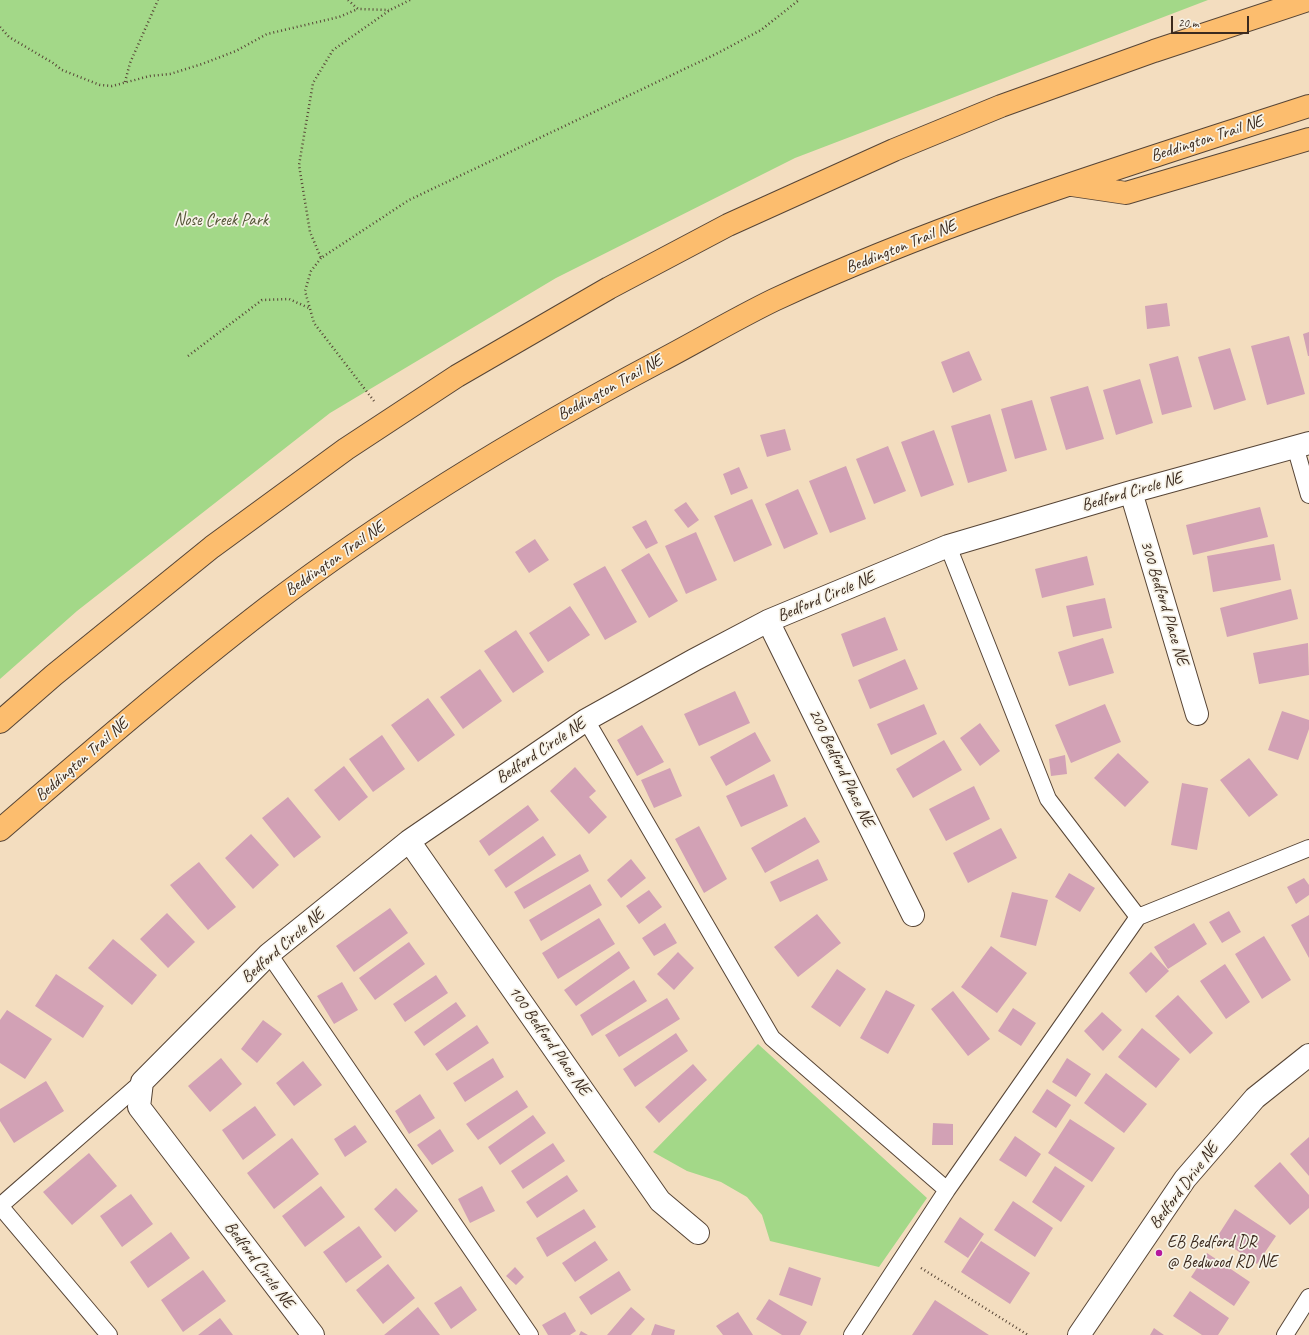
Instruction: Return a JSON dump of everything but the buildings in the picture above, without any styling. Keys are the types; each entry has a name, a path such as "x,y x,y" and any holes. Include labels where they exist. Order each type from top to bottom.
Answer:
{"main road":[{"path":"0,722 54,675 212,547 346,450 457,376 609,288 728,225 894,150 1001,106 1154,51 1308,0"},
{"name":"Beddington Trail NE","path":"0,830 169,685 272,604 383,524 508,445 597,394 773,301 907,243 1066,184 1309,106"},
{"path":"1066,184 1126,192 1309,139"}],"street":[{"name":"Bedford Circle NE","path":"313,1335 139,1107 142,1082 270,954 409,841 586,720 768,621 948,546 1130,492 1302,445"},
{"name":"300 Bedford Place NE","path":"1130,492 1197,714"},
{"name":"200 Bedford Place NE","path":"768,621 913,915"},
{"name":"100 Bedford Place NE","path":"409,841 660,1201 698,1233"},
{"name":"Bedford Drive NE","path":"1080,1335 1185,1179 1255,1098 1309,1055"}],"lane":[{"path":"1302,445 1309,495"},
{"path":"948,546 1048,799 1138,917"},
{"path":"586,720 772,1038 947,1190"},
{"path":"852,1335 947,1190 1138,917 1309,848"},
{"path":"270,954 530,1335"},
{"path":"109,1335 0,1206 142,1082"},
{"path":"1285,1335 1309,1297"}],"path":[{"path":"125,82 130,63 158,0"},
{"path":"348,0 358,9"},
{"path":"321,258 310,232 299,165 313,83 333,50 390,10 410,0"},
{"path":"389,421 314,323 305,291 311,271 321,258 409,200 716,54 761,30 799,0"},
{"path":"0,27 9,37 68,73 100,84 112,86 150,76 170,74 202,64 236,51 267,34 340,17 358,9 390,10"},
{"path":"188,356 262,300 289,299 310,308"},
{"path":"904,1257 1028,1335"}],"green space":[{"name":"Nose Creek Park","path":"0,0 1208,0 795,158 556,278 330,413 77,611 0,679"},
{"path":"758,1044 927,1198 879,1267 770,1241 762,1215 747,1197 721,1182 687,1171 653,1152"}],"place":[{"name":"EB Bedford DR @ Bedwood RD NE","path":"1159,1253"}]}
